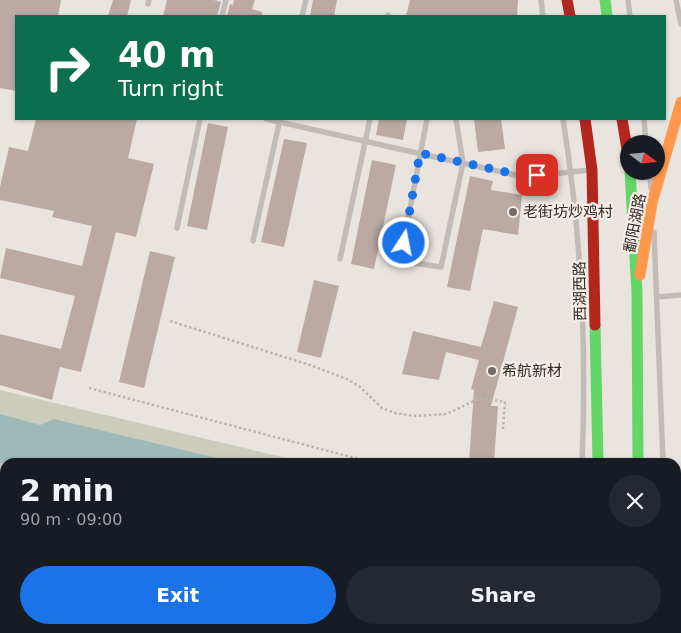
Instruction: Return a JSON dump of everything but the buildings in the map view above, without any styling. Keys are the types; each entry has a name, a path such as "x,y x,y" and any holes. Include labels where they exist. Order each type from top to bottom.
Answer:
{"main road":[{"path":"567,0 570,15"},
{"path":"605,0 607,15"},
{"name":"鄱阳湖路","path":"637,292 652,206 676,138 681,102"},
{"name":"西湖西路","path":"585,120 592,170 598,458"},
{"path":"622,120 625,135"},
{"path":"631,180 637,292 638,458"}],"lane":[{"path":"222,15 226,0"},
{"path":"302,15 306,0"},
{"path":"541,0 543,15"},
{"path":"628,0 630,15"},
{"path":"676,0 681,24"},
{"path":"177,228 200,120"},
{"path":"252,241 280,120 524,176 592,170"},
{"path":"340,259 370,120"},
{"path":"427,120 400,261 441,267 463,163 456,120"},
{"path":"563,120 581,280 584,383 582,458"},
{"path":"644,120 645,135"},
{"path":"650,180 657,297 663,458"},
{"path":"657,297 681,296"}],"path":[{"path":"170,322 310,365 347,379 360,387 382,408 395,413 414,416 448,414 480,398 505,402 503,429"},
{"path":"89,388 355,458"}],"green space":[{"path":"0,390 286,458 0,458"}],"water":[{"path":"0,414 40,425 54,419 216,458 0,458"}],"traffic: fast":[{"path":"605,0 607,15"},
{"path":"631,180 637,292 638,458"},
{"path":"595,325 598,458"}],"traffic: slow":[{"path":"640,275 652,203 681,102"}],"traffic: jam":[{"path":"567,0 570,15"},
{"path":"585,120 592,170 595,325"},
{"path":"622,120 625,135"}],"place":[{"name":"老街坊炒鸡村","path":"513,212"},
{"name":"希航新材","path":"492,371"}],"route":[{"path":"404,243 420,153 524,176 537,175"}]}
